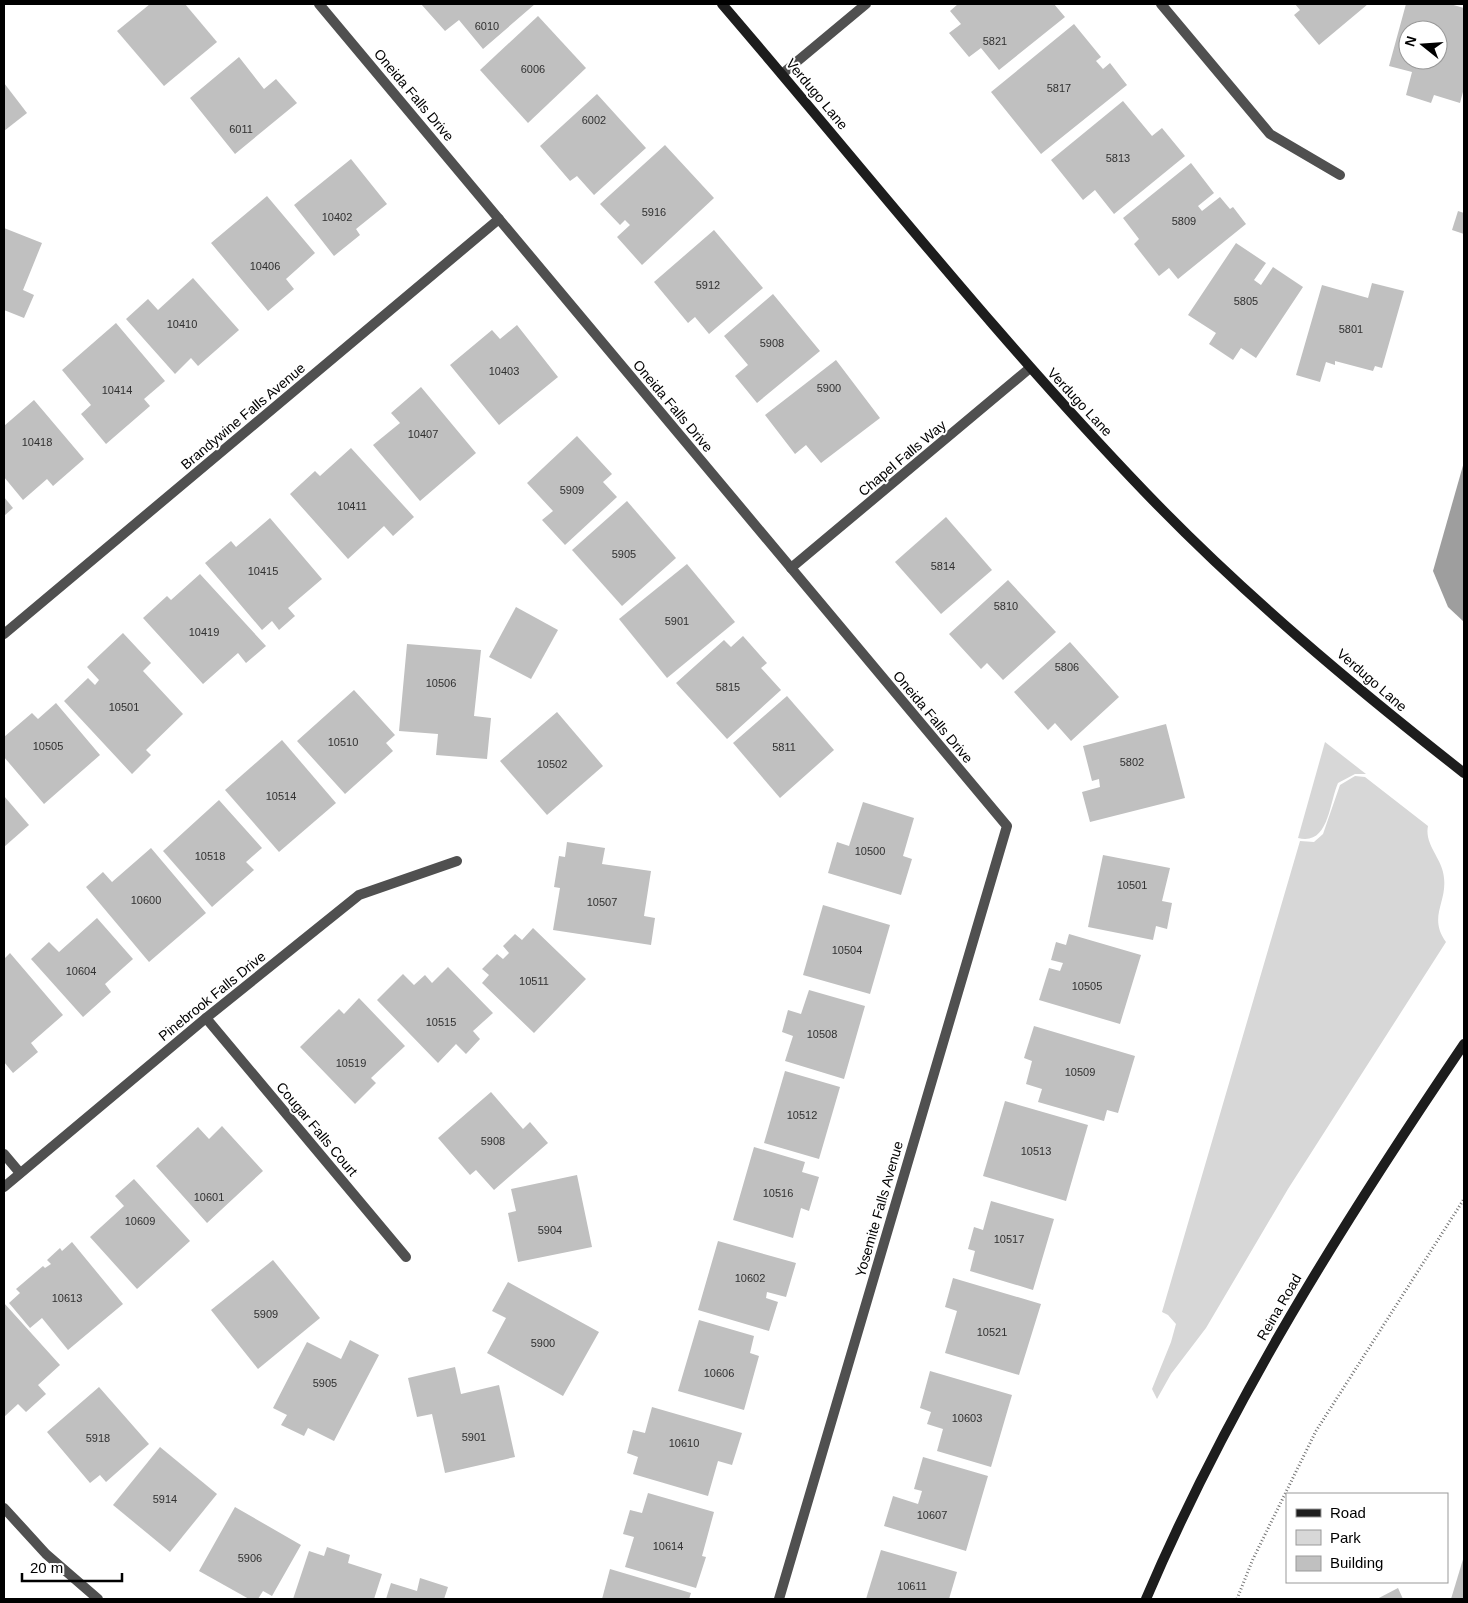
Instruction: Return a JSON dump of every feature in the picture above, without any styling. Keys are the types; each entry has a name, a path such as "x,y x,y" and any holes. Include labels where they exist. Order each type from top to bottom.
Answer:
{"street":[{"name":"Oneida Falls Drive","path":"319,4 1006,826"},
{"name":"Verdugo Lane","path":"722,4 1030,368 1147,494 1262,604 1403,726 1464,773"},
{"path":"782,74 866,4"},
{"path":"1161,4 1270,134 1340,175"},
{"name":"Brandywine Falls Avenue","path":"4,634 499,219"},
{"name":"Chapel Falls Way","path":"791,568 1030,368"},
{"name":"Yosemite Falls Avenue","path":"778,1599 1006,826"},
{"name":"Pinebrook Falls Drive","path":"4,1187 206,1018 359,895 456,861"},
{"name":"Cougar Falls Court","path":"206,1018 406,1258"},
{"name":"Reina Road","path":"1146,1599 1226,1431 1303,1292 1387,1157 1464,1044"},
{"path":"4,1154 20,1173"},
{"path":"4,1508 46,1554 98,1599"}],"path":[{"path":"1237,1599 1253,1559 1316,1431 1464,1199"}],"green space":[{"path":"1325,742 1366,774 1355,774 1338,783 1330,811 1322,829 1316,836 1308,839 1298,838"},
{"path":"1355,776 1365,777 1428,826 1427,833 1431,846 1443,871 1444,887 1438,917 1441,933 1446,942 1288,1189 1206,1328 1171,1374 1157,1399 1152,1389 1171,1342 1176,1324 1168,1315 1162,1312 1300,841 1314,842 1323,834 1340,785"}],"shaded area":[{"path":"1464,462 1464,622 1448,607 1433,571"}],"building":[{"path":"150,4 185,4 217,42 164,86 117,31"},
{"path":"421,4 535,4 483,49 459,20 445,31"},
{"path":"958,4 1054,4 1065,17 999,70 981,48 969,57 949,33 961,24 950,11"},
{"path":"1295,4 1368,4 1319,45 1294,15 1300,10"},
{"path":"1406,4 1450,4 1464,8 1464,88 1460,103 1434,95 1431,103 1406,95 1412,72 1404,70 1448,70 1448,20 1402,20"},
{"path":"538,16 586,68 528,123 480,70"},
{"path":"1074,24 1101,57 1096,61 1103,69 1110,63 1127,85 1041,154 991,92"},
{"path":"1398,33 1398,68 1389,66"},
{"path":"239,57 264,89 276,79 297,103 235,154 190,98"},
{"path":"4,83 27,113 4,131"},
{"path":"597,94 646,148 594,195 577,176 570,181 540,146"},
{"path":"1123,101 1152,136 1162,128 1185,156 1114,214 1095,190 1083,200 1051,160"},
{"path":"665,145 714,198 642,265 617,237 630,225 625,220 620,225 600,204"},
{"path":"351,159 387,204 356,229 360,235 334,256 294,205"},
{"path":"1191,163 1214,193 1198,206 1202,211 1220,197 1230,209 1233,207 1246,224 1178,279 1169,268 1159,276 1134,244 1139,239 1123,218"},
{"path":"267,196 315,253 286,279 294,289 268,311 211,243"},
{"path":"1458,211 1464,213 1464,234 1452,230"},
{"path":"4,228 42,243 23,290 34,295 24,318 4,310"},
{"path":"714,230 763,288 709,334 695,317 688,323 654,282"},
{"path":"1236,243 1266,263 1254,280 1261,285 1273,267 1303,287 1256,358 1241,348 1233,360 1209,344 1216,333 1188,315"},
{"path":"193,278 239,330 198,366 191,358 175,374 126,319 148,299 158,310"},
{"path":"1372,283 1404,291 1382,368 1375,366 1373,371 1335,361 1335,365 1326,362 1320,382 1296,375 1322,285 1368,298"},
{"path":"773,294 820,351 757,403 735,376 748,365 724,336"},
{"path":"116,323 165,381 144,399 150,406 106,444 81,414 91,405 62,370"},
{"path":"517,325 558,377 499,425 450,365 492,330 500,339"},
{"path":"836,360 880,418 821,463 806,445 795,454 765,415"},
{"path":"421,387 476,453 420,501 373,445 400,423 391,413"},
{"path":"34,400 84,459 53,486 47,479 23,500 4,477 4,426"},
{"path":"577,436 612,474 603,482 617,497 565,545 542,520 553,511 527,483"},
{"path":"351,448 414,517 393,536 384,526 348,559 290,494 315,471 320,476"},
{"path":"4,497 13,508 4,516"},
{"path":"627,501 676,558 622,606 572,550"},
{"path":"946,517 992,570 941,614 895,562"},
{"path":"270,518 322,579 288,608 295,616 279,630 272,621 262,630 205,563 231,541 236,547"},
{"path":"687,564 735,622 667,678 619,619"},
{"path":"200,574 266,646 246,663 238,653 203,684 143,618 167,596 171,600"},
{"path":"1008,580 1056,632 1003,680 987,663 981,669 949,634"},
{"path":"516,607 558,630 531,679 489,657"},
{"path":"123,633 151,663 143,671 183,714 146,750 151,755 132,774 64,701 88,678 95,685 99,680 87,667"},
{"path":"743,636 767,663 761,668 781,690 727,739 676,683 724,640 731,647"},
{"path":"1070,642 1119,697 1071,741 1055,723 1048,730 1014,692"},
{"path":"407,644 481,650 474,716 491,718 487,759 436,755 438,734 399,731"},
{"path":"354,690 395,735 386,743 393,751 345,794 297,741"},
{"path":"787,696 834,750 780,798 733,743"},
{"path":"56,703 100,755 44,804 4,757 4,737 32,713 38,719"},
{"path":"557,712 603,766 547,815 500,761"},
{"path":"1166,724 1185,798 1090,822 1082,792 1100,787 1099,779 1092,781 1083,746"},
{"path":"282,740 336,803 279,852 225,790"},
{"path":"4,796 29,825 4,847"},
{"path":"219,800 262,848 246,862 254,870 212,907 163,851"},
{"path":"863,802 914,818 903,856 912,859 901,895 828,873 837,842 849,846"},
{"path":"567,842 605,848 602,864 651,871 644,916 655,918 651,945 553,930 560,888 554,887 559,856 565,857"},
{"path":"151,848 206,913 149,962 86,887 103,872 112,882"},
{"path":"1103,855 1170,868 1162,901 1172,903 1167,929 1156,926 1153,940 1088,927"},
{"path":"823,905 890,925 870,994 803,975"},
{"path":"97,918 133,959 105,984 111,992 83,1017 31,959 49,942 59,952"},
{"path":"533,928 586,979 534,1033 482,983 489,975 482,969 497,954 503,959 509,953 503,946 515,934 522,940"},
{"path":"1069,934 1141,955 1120,1024 1039,1000 1049,968 1060,971 1063,963 1051,960 1056,942 1066,945"},
{"path":"10,953 63,1015 31,1043 38,1052 13,1073 4,1062 4,959"},
{"path":"448,967 493,1013 473,1031 480,1039 466,1054 456,1044 438,1063 377,1000 403,974 414,985 425,975 432,983"},
{"path":"809,990 865,1006 844,1079 785,1061 793,1036 782,1032 788,1010 801,1014"},
{"path":"359,998 405,1046 371,1078 376,1083 355,1104 300,1047 339,1009 344,1014"},
{"path":"1034,1026 1135,1056 1118,1113 1107,1110 1104,1121 1038,1102 1042,1089 1026,1084 1032,1061 1024,1058"},
{"path":"785,1071 840,1087 819,1159 764,1143"},
{"path":"491,1092 523,1129 530,1122 548,1143 494,1190 476,1170 470,1175 438,1138"},
{"path":"1005,1101 1088,1125 1066,1201 983,1176"},
{"path":"222,1126 263,1171 207,1223 156,1166 198,1127 209,1139"},
{"path":"754,1147 805,1162 802,1172 819,1177 809,1211 801,1208 793,1238 733,1220"},
{"path":"577,1175 592,1247 518,1262 508,1213 516,1211 511,1189"},
{"path":"134,1179 190,1241 137,1289 90,1237 124,1206 115,1196"},
{"path":"991,1201 1054,1219 1033,1290 970,1271 975,1251 968,1249 974,1227 983,1230"},
{"path":"718,1241 796,1263 786,1297 767,1292 766,1298 778,1302 769,1331 698,1310"},
{"path":"72,1242 123,1304 68,1350 42,1318 30,1328 9,1303 20,1293 16,1289 43,1266 45,1268 51,1264 47,1260 60,1248 62,1251"},
{"path":"273,1260 320,1318 258,1369 211,1310"},
{"path":"953,1278 1041,1304 1019,1375 945,1353 957,1311 945,1307"},
{"path":"508,1282 599,1332 563,1396 487,1353 506,1318 492,1311"},
{"path":"4,1303 60,1365 38,1385 46,1394 26,1412 18,1404 4,1417"},
{"path":"699,1320 754,1336 750,1353 759,1356 744,1410 678,1391"},
{"path":"350,1340 379,1355 334,1441 308,1428 304,1436 281,1425 287,1415 273,1408 307,1342 341,1359"},
{"path":"455,1367 461,1394 499,1385 515,1457 445,1473 432,1414 417,1417 408,1378"},
{"path":"930,1371 1012,1395 991,1467 937,1451 943,1429 927,1424 931,1412 920,1408"},
{"path":"99,1387 149,1444 106,1482 100,1475 90,1483 47,1432"},
{"path":"652,1407 742,1433 732,1465 718,1461 708,1496 633,1474 638,1457 627,1453 633,1430 645,1433"},
{"path":"160,1447 217,1494 170,1552 113,1505"},
{"path":"923,1457 988,1476 966,1551 884,1526 893,1496 918,1504 922,1491 914,1489"},
{"path":"648,1493 714,1512 702,1556 706,1557 696,1588 625,1567 634,1537 623,1534 630,1510 642,1513"},
{"path":"235,1507 301,1545 272,1596 263,1591 258,1599 249,1599 199,1571"},
{"path":"327,1547 350,1555 348,1563 382,1574 374,1599 293,1599 309,1551 324,1556"},
{"path":"881,1550 957,1572 949,1599 866,1599"},
{"path":"1464,1556 1464,1599 1451,1599"},
{"path":"610,1569 691,1593 689,1599 602,1599"},
{"path":"420,1578 448,1587 444,1599 386,1599 391,1583 417,1591"},
{"path":"1398,1588 1403,1599 1377,1599"}]}
